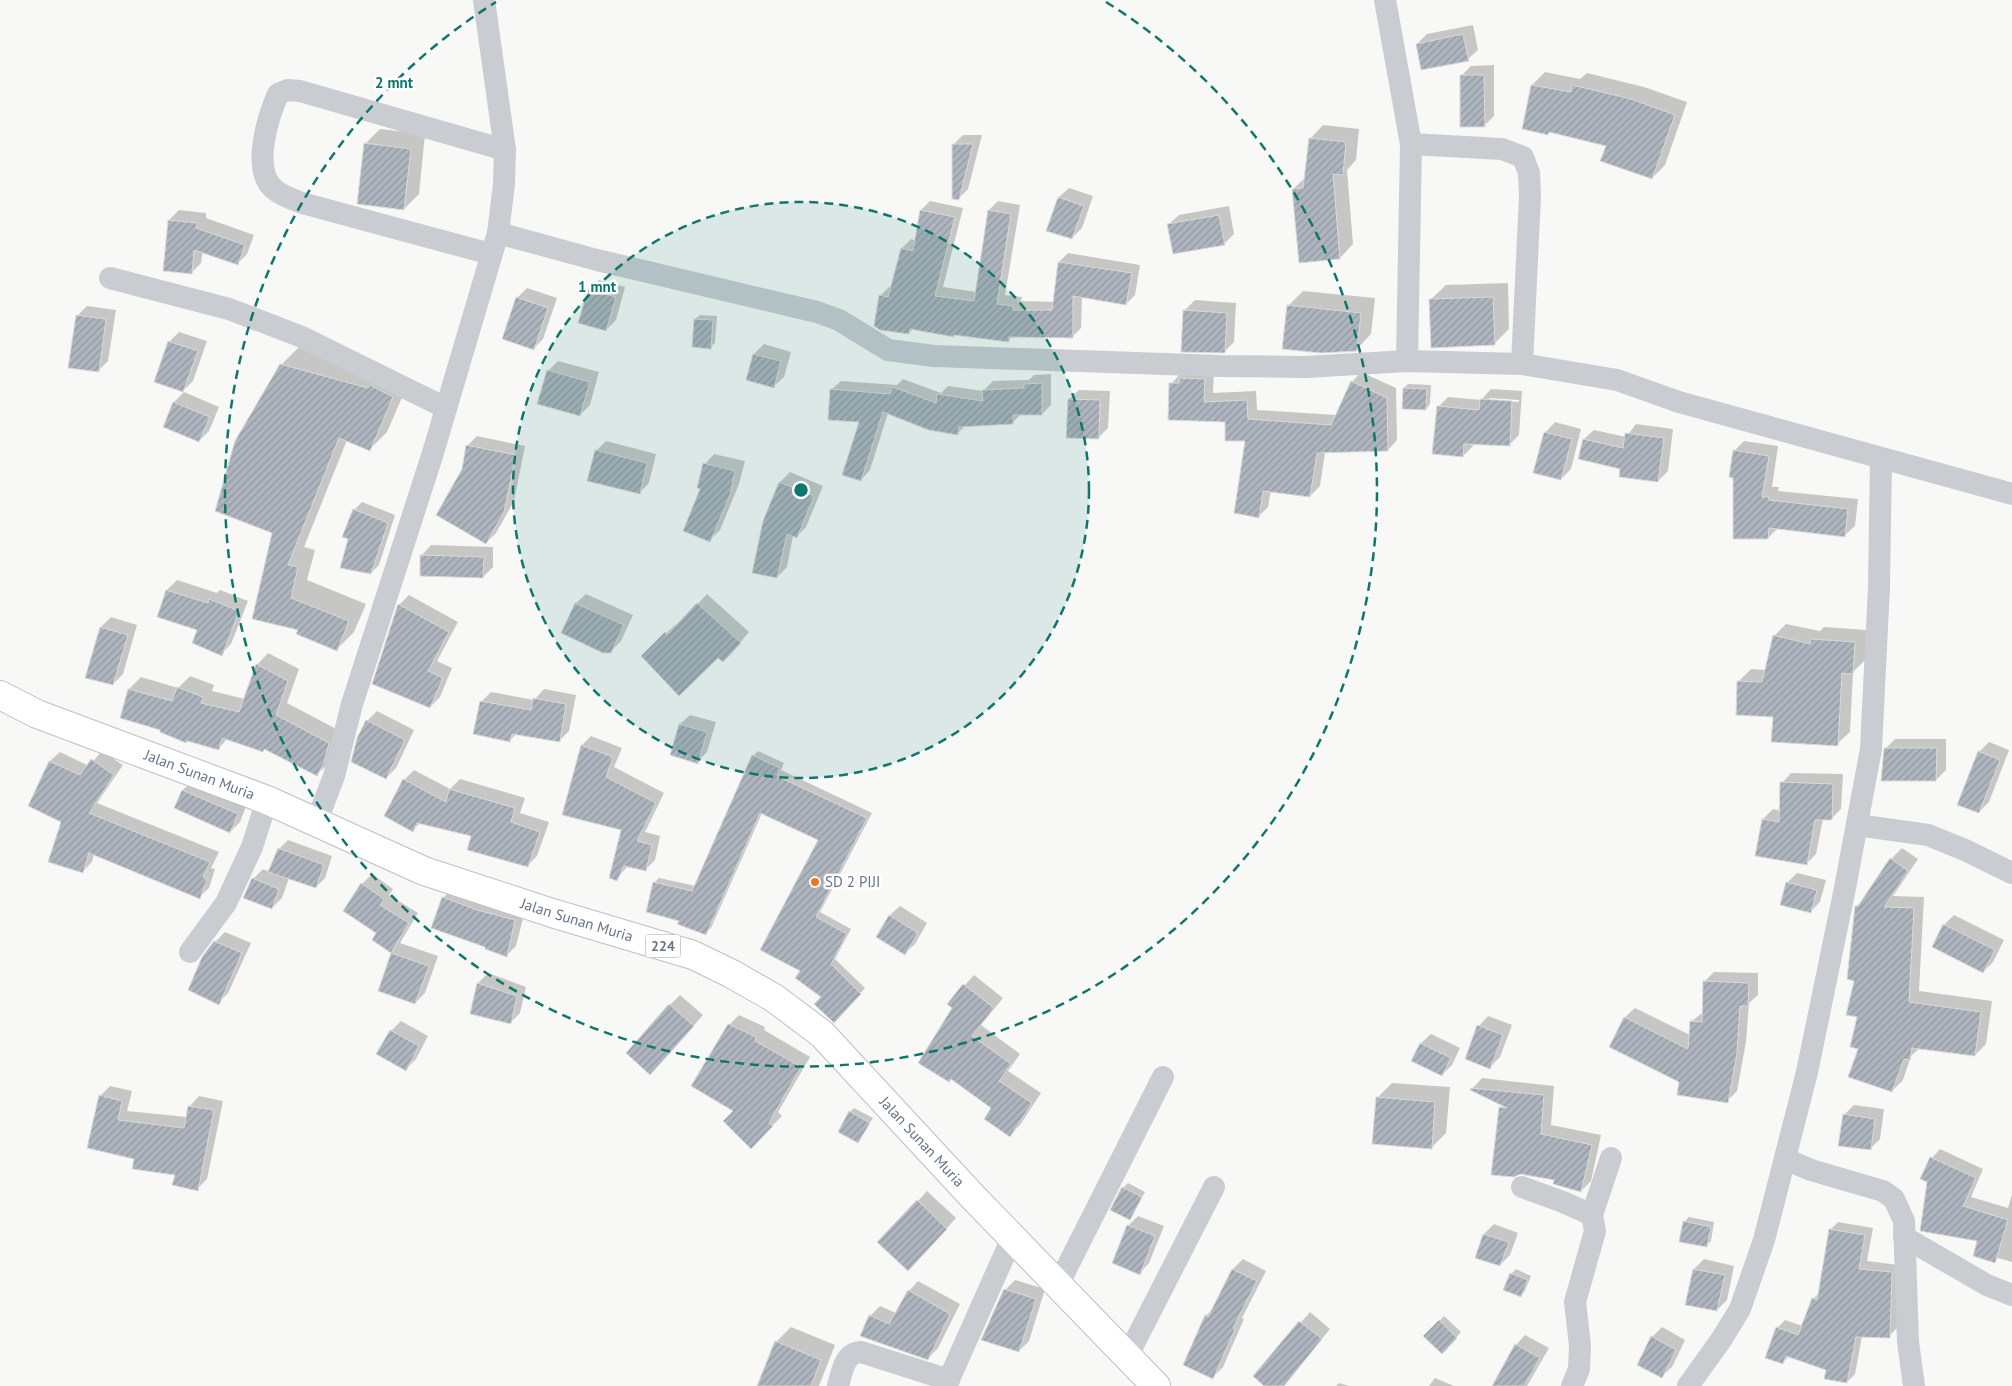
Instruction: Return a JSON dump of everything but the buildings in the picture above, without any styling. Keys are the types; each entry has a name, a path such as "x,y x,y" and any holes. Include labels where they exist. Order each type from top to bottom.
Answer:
{"main road":[{"name":"Jalan Sunan Muria","path":"0,694 37,714 267,800 424,870 552,913 693,955 732,974 774,998 822,1034 1012,1238 1156,1386"}],"street":[{"path":"316,823 334,776 352,704 446,408 494,244 504,184 505,150 484,0"},
{"path":"1385,0 1411,144 1407,361"},
{"path":"505,150 300,91 288,90 278,94 270,112 262,150 264,174 273,189 302,203 494,244 597,260 817,312 839,320 888,350 910,354 1306,368 1407,361 1522,364 1617,380 1679,402 2012,494"},
{"path":"1411,144 1502,149 1523,157 1529,173 1530,196 1522,364"},
{"path":"110,278 229,309 302,337 446,408"},
{"path":"1688,1386 1721,1340 1740,1309 1764,1240 1807,1072 1871,749 1879,587 1881,459"},
{"path":"190,952 226,903 252,847 267,800"},
{"path":"1857,825 1928,836 1966,850 2012,873"},
{"path":"1058,1285 1163,1077"},
{"path":"1572,1386 1579,1369 1580,1346 1575,1302 1595,1231 1592,1216 1611,1158"},
{"path":"1786,1158 1811,1170 1883,1191 1894,1199 1900,1210 1904,1237 1908,1342 1914,1386"},
{"path":"1127,1357 1214,1187"},
{"path":"1522,1187 1563,1202 1592,1216"},
{"path":"1904,1237 1986,1285 2012,1295"},
{"path":"838,1386 848,1358 854,1352 861,1352 948,1383 1012,1238"}],"place":[{"name":"SD 2 PIJI","path":"815,882"}]}
